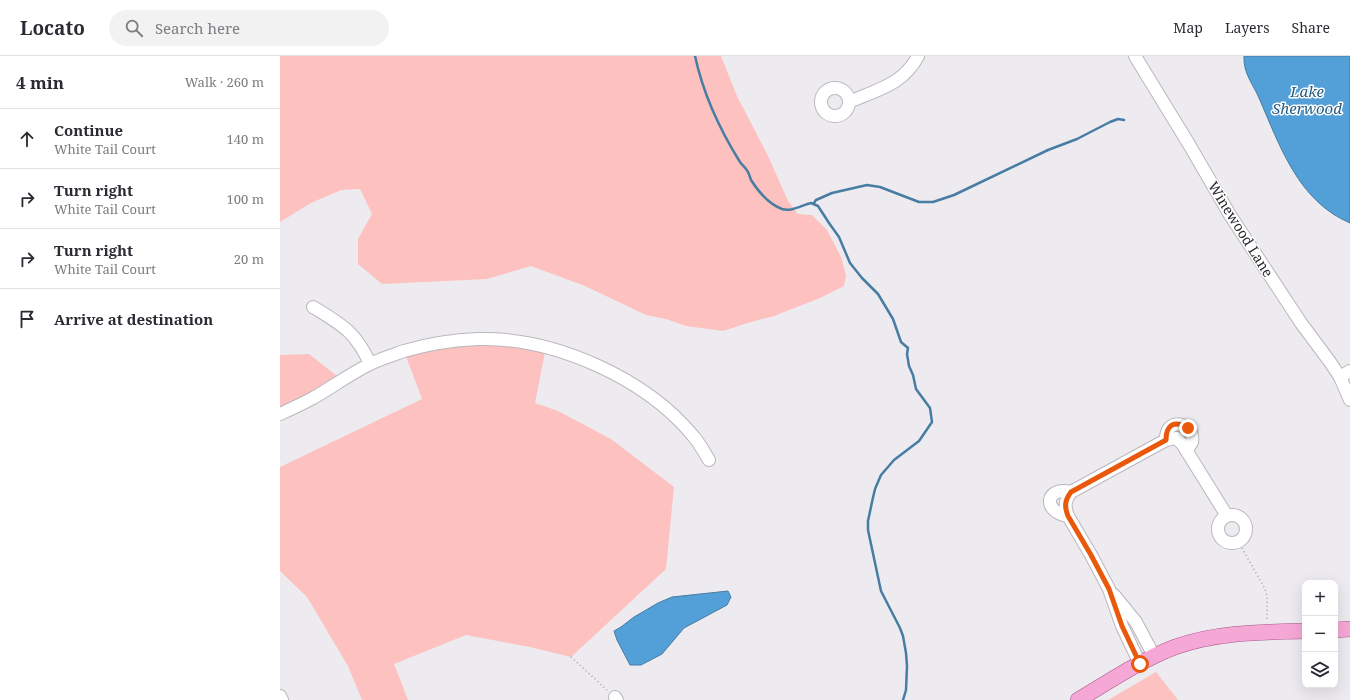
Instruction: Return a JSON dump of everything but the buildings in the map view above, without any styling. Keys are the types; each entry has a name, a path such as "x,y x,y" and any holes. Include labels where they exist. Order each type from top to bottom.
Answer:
{"main road":[{"path":"1338,630 1350,629"},
{"path":"1078,700 1154,656 1176,647 1208,638 1238,634 1302,631"}],"street":[{"path":"849,102 881,90 898,80 916,62 918,56"},
{"name":"Winewood Lane","path":"1135,56 1230,215 1301,323 1345,374 1350,400"},
{"path":"312,307 342,325 357,340 366,354 370,364"},
{"path":"280,414 312,399 370,364 404,351 444,342 479,339 510,341 546,347 594,364 627,381 649,396 684,425 695,438 709,460"},
{"path":"1140,664 1122,626 1109,589 1091,555 1068,516 1060,515 1054,511 1051,506 1050,498 1059,490 1071,492 1166,440 1166,433 1169,426 1182,424 1188,428 1191,434 1192,442 1186,450 1227,516"},
{"path":"1227,516 1238,516 1242,518 1245,523 1246,532 1243,538 1238,541 1230,542 1224,540 1219,532 1219,524 1227,516"},
{"path":"1109,589 1136,622 1154,656"},
{"path":"280,696 282,700"}],"path":[{"path":"1238,541 1265,589 1267,596 1268,632"},
{"path":"571,657 616,698"}],"shaded area":[{"path":"280,56 721,56 737,96 768,156 788,201 798,214 812,215 827,230 841,257 846,275 844,286 820,298 774,316 723,331 686,326 666,319 646,315 585,286 531,266 487,279 382,284 358,264 358,239 372,214 360,189 341,190 311,203 280,222"},
{"path":"444,342 546,347 535,403 558,411 611,439 674,487 666,569 571,657 530,647 466,635 394,664 408,700 362,700 348,666 307,597 280,571 280,467 422,399 404,351"},
{"path":"309,354 342,380 280,414 280,355"},
{"path":"1156,672 1178,700 1108,700"}],"water":[{"name":"Lake Sherwood","path":"1244,56 1350,56 1350,223 1332,213 1317,201 1293,170 1283,153 1249,78 1245,68"},
{"path":"728,591 731,597 727,605 684,628 662,654 641,665 630,665 614,631 634,617 658,603 672,597"}],"waterway":[{"path":"695,56 698,70 713,111 751,180 764,197 782,209 793,209 811,203 818,206 839,237 850,263 878,294 893,319 901,342 908,348 907,354 909,366 913,375 916,389 930,408 932,422 919,441 894,460 881,475 875,489 868,521 868,530 881,591 903,636 907,666 906,690 903,700"},
{"path":"814,203 816,200 832,193 867,185 880,187 919,202 933,202 954,195 1048,150 1077,139 1110,122 1118,119 1124,120"}],"route":[{"path":"1140,664 1124,632 1109,589 1065,510 1066,499 1071,492 1166,440 1166,433 1169,426 1182,424 1188,428"}]}
